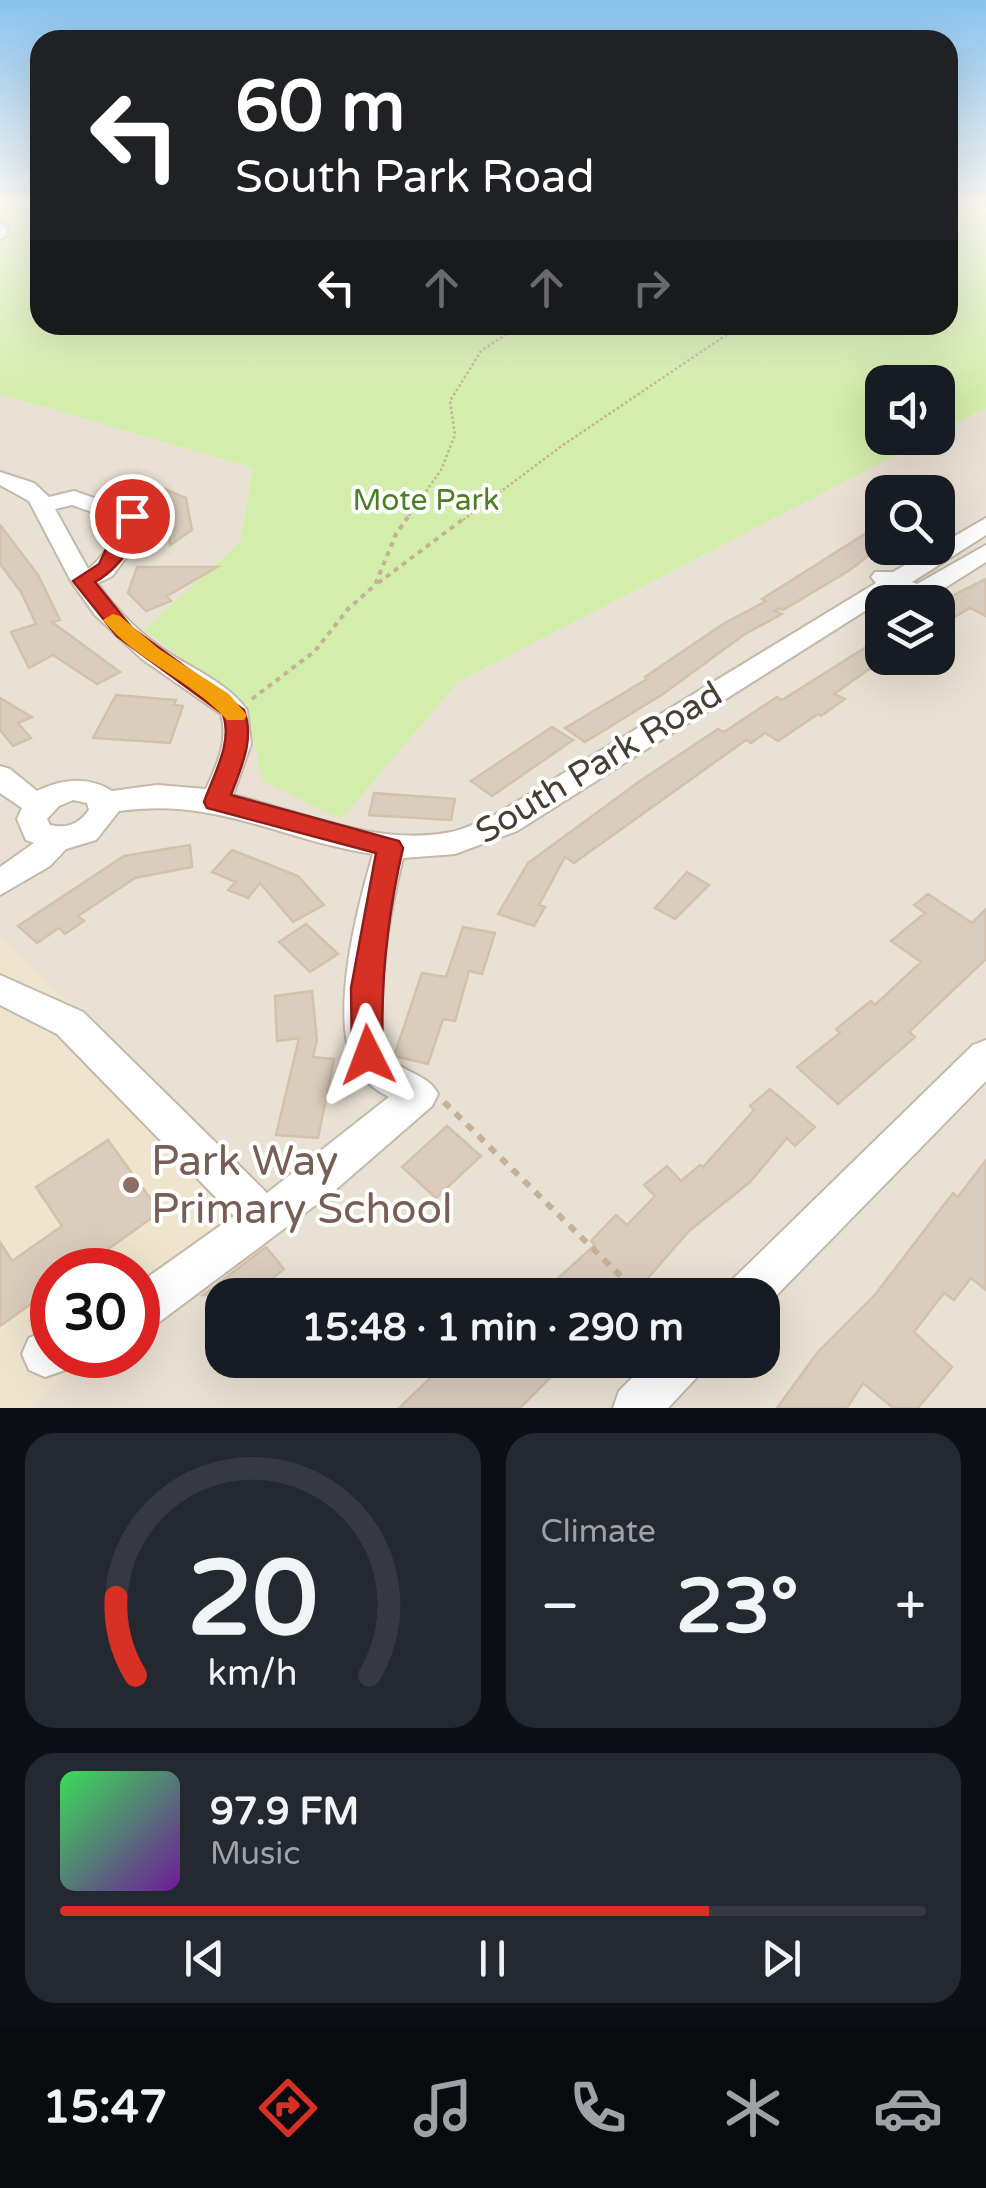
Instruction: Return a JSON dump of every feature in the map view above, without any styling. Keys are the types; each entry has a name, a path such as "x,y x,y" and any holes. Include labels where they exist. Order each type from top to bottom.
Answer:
{"street":[{"path":"0,478 26,488 42,505 83,581 124,632 233,710 238,726 236,744 216,802"},
{"path":"42,505 74,498 138,521 137,528 115,550 104,570 83,581"},
{"name":"South Park Road","path":"955,525 969,516 986,525"},
{"name":"South Park Road","path":"104,803 146,794 216,802 252,808 390,848 446,848 485,835 986,525"},
{"path":"886,565 874,572 918,594 986,552"},
{"path":"0,776 21,796 40,804"},
{"path":"0,883 38,858 58,838 91,828 102,818 104,803 94,793 77,789 40,804 33,816 34,827 43,835 58,838"},
{"path":"160,1294 390,1123 419,1094 376,1068 368,1055 366,988 390,848"},
{"path":"0,989 70,1023 263,1217"},
{"path":"764,1278 986,1056"},
{"path":"636,1408 665,1378"}],"path":[{"path":"375,585 396,534 441,470 455,435 450,401 482,351 505,335"},
{"path":"233,710 315,651 348,609 375,585 563,445 725,335"},
{"path":"419,1094 448,1104 623,1278"}],"shaded area":[{"path":"0,394 253,468 240,542 145,630 245,704 264,781 341,818 458,682 896,455 955,455 955,424 986,408 986,1408 0,1408"},
{"name":"Park Way Primary School","path":"0,937 275,1198 339,1171 160,1307 160,1248 30,1248 30,1378 67,1378 27,1408 0,1408"}],"green space":[{"name":"Mote Park","path":"0,267 30,267 30,335 958,335 958,267 986,267 986,408 955,424 955,365 865,365 865,455 896,455 458,682 341,819 263,781 245,704 144,630 240,542 253,468 0,394"}],"building":[{"path":"162,488 186,498 192,530 170,545"},
{"path":"0,525 38,575 60,620 52,622 120,672 97,684 53,655 29,668 11,632 36,624 21,592 0,564"},
{"path":"865,534 865,558 783,610 779,608 775,611 782,614 745,634 663,694 585,742 565,728 647,679 723,624 766,601 762,599"},
{"path":"137,567 217,567 167,596 171,601 146,611 128,593"},
{"path":"986,579 986,616 970,608 955,617 955,594"},
{"path":"865,648 865,672 834,694 845,699 821,716 818,714 778,741 765,733 751,743 746,740 574,863 565,857 539,905 545,907 534,926 498,914 528,863 718,729 724,732 777,697 782,700"},
{"path":"116,695 176,700 174,705 183,706 170,743 93,738"},
{"path":"0,698 32,717 18,723 31,738 13,746 0,730"},
{"path":"552,727 573,740 492,796 471,781"},
{"path":"374,793 455,799 451,820 369,815"},
{"path":"190,845 192,867 135,878 78,916 84,921 65,934 59,928 37,943 18,926 124,856"},
{"path":"232,850 298,876 324,905 293,922 260,883 248,898 228,890 236,882 212,872"},
{"path":"687,872 709,885 675,919 655,908"},
{"path":"928,894 972,923 986,909 986,959 909,1032 915,1037 838,1104 797,1067 840,1033 836,1029 871,1001 875,1005 921,962 891,941 925,913 914,905"},
{"path":"306,924 338,954 310,972 279,942"},
{"path":"463,927 495,933 482,974 469,971 455,1021 443,1019 428,1064 394,1056 422,973 446,977"},
{"path":"312,991 317,1040 313,1057 334,1059 318,1138 276,1135 299,1038 277,1041 275,996"},
{"path":"770,1089 815,1127 795,1146 787,1138 750,1182 689,1231 648,1278 558,1278 595,1245 591,1241 616,1215 627,1225 655,1196 644,1185 667,1166 681,1181 700,1165 703,1167 754,1110 750,1106"},
{"path":"447,1126 481,1156 436,1198 402,1167"},
{"path":"108,1140 160,1212 110,1248 31,1248 62,1226 36,1187"},
{"path":"986,1160 986,1290 971,1278 954,1300 944,1293 914,1332 952,1367 918,1408 893,1408 863,1383 847,1408 777,1408 817,1353 874,1296 953,1193 958,1197"},
{"path":"0,1242 12,1261 30,1248 30,1305 0,1326"},
{"path":"266,1247 284,1269 273,1278 225,1278"},
{"path":"430,1378 550,1378 520,1408 399,1408"}],"slow traffic":[{"path":"113,620 151,654 206,688 236,715"}],"place":[{"name":"Park Way Primary School","path":"131,1185"}],"route":[{"path":"132,516 138,521 137,528 115,550 99,575 83,581 124,632 233,710 238,726 236,744 216,802 252,808 390,848 366,988 368,1055"}]}
